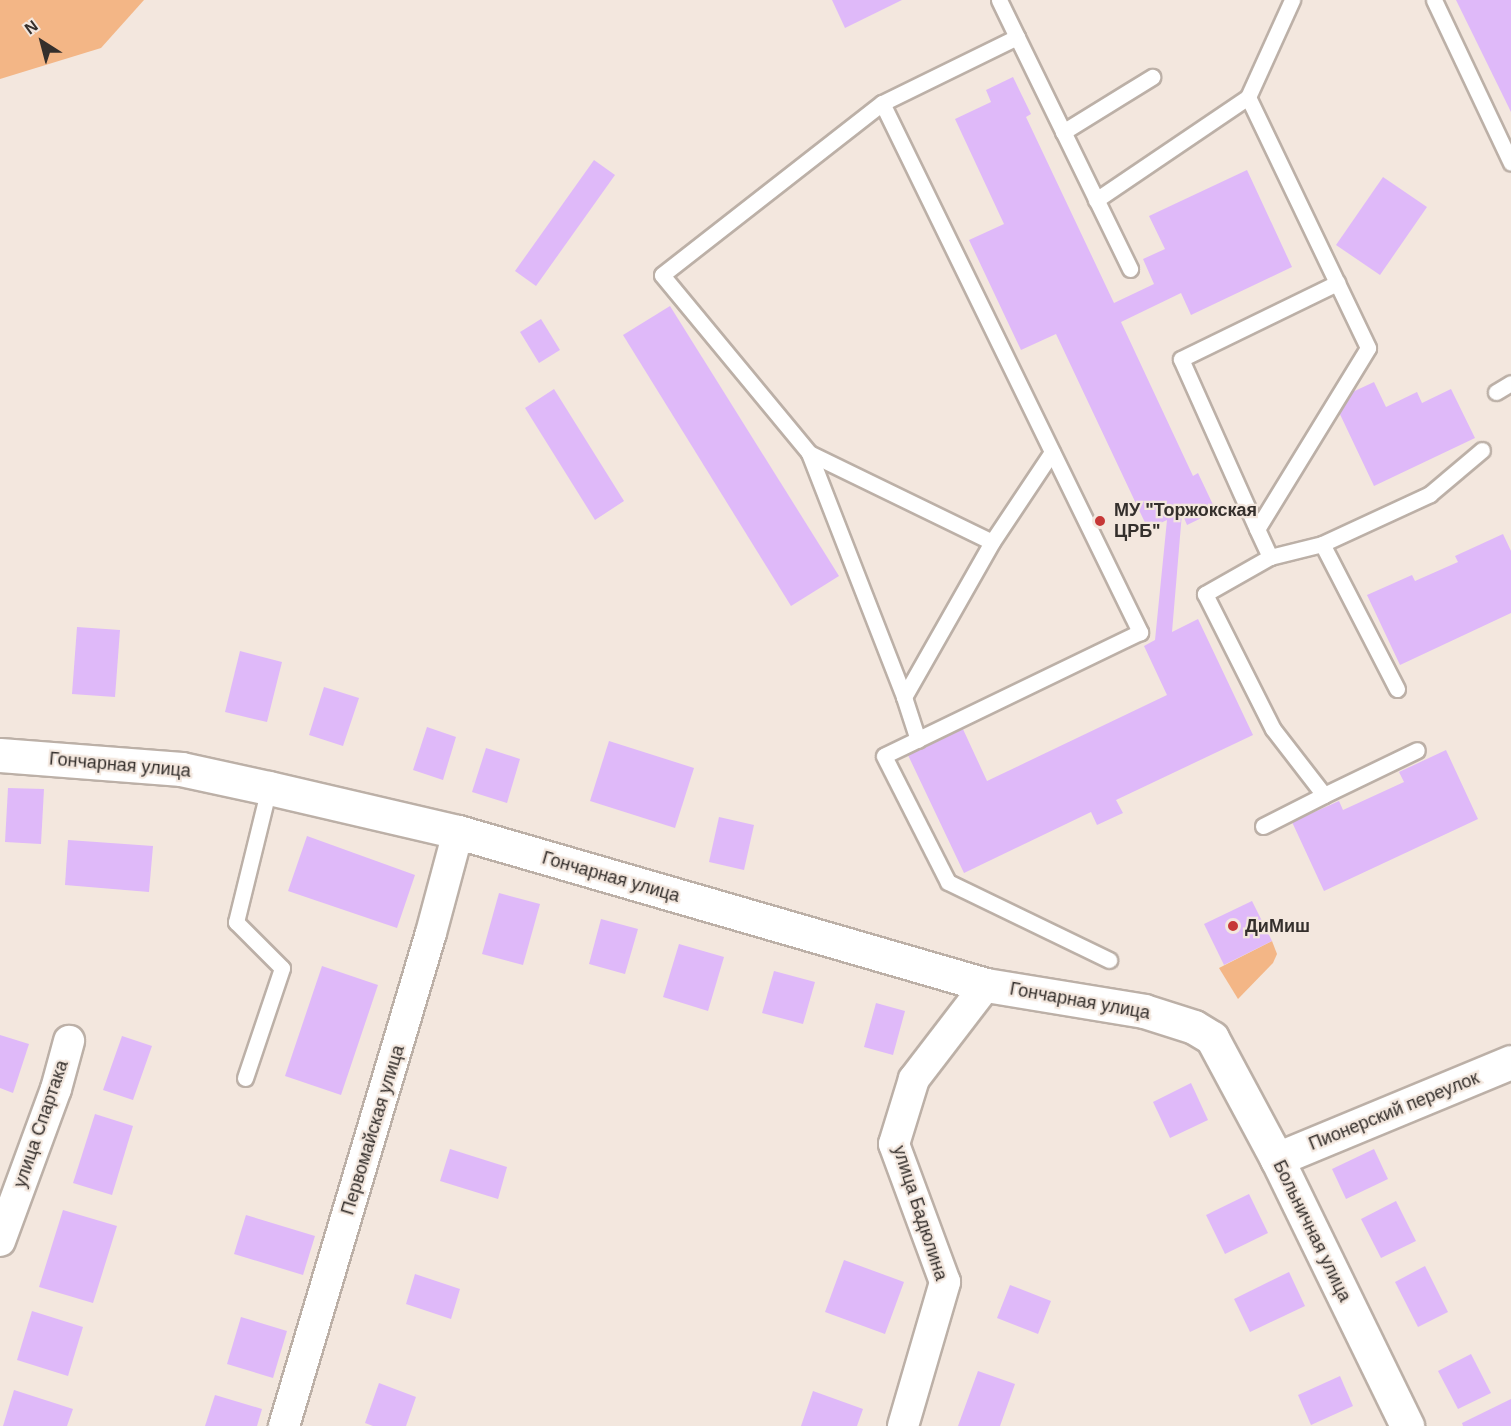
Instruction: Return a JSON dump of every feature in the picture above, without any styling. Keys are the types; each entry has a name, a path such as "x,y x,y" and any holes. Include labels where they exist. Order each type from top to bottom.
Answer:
{"street":[{"name":"Гончарная улица","path":"0,755 181,768 458,832 986,985 1144,1011 1194,1026 1212,1038"},
{"name":"Первомайская улица","path":"284,1426 431,933 458,832"},
{"name":"улица Бадюлина","path":"903,1426 945,1282 894,1144 914,1079 986,985"},
{"name":"Больничная улица","path":"1212,1038 1276,1159 1407,1426"},
{"name":"улица Спартака","path":"0,1241 56,1089 69,1041"},
{"name":"Пионерский переулок","path":"1276,1159 1511,1062"}],"lane":[{"path":"999,0 1130,269"},
{"path":"1096,200 1248,97 1292,0"},
{"path":"1434,0 1511,163"},
{"path":"918,740 904,698 809,453 662,275 882,103 1017,37"},
{"path":"1063,132 1152,77"},
{"path":"1248,97 1368,348 1257,529"},
{"path":"882,103 1140,632 884,756 948,882 1109,960"},
{"path":"1270,557 1181,359 1336,283"},
{"path":"1496,392 1511,383"},
{"path":"1324,795 1273,729 1205,594 1270,557 1322,544 1430,494 1482,450"},
{"path":"904,698 992,542 1052,452"},
{"path":"809,453 992,542"},
{"path":"1322,544 1397,689"},
{"path":"1263,826 1417,750"},
{"path":"245,1078 282,968 236,922 269,788"}],"shaded area":[{"path":"0,0 144,0 101,48 0,79"},
{"path":"1272,941 1277,954 1273,963 1238,999 1219,968"}],"building":[{"path":"832,0 902,0 845,28"},
{"path":"1456,0 1511,0 1511,112"},
{"path":"1013,77 1031,114 1026,117 1114,303 1154,284 1143,259 1165,249 1149,216 1247,170 1292,267 1191,315 1181,293 1121,322 1193,476 1198,473 1216,511 1187,525 1182,513 1172,632 1198,619 1253,735 1116,800 1123,813 1097,825 1091,812 964,873 907,753 962,727 987,781 1167,695 1144,646 1155,640 1167,520 1148,529 1056,334 1021,350 969,240 1004,224 955,119 991,102 986,90"},
{"path":"594,160 615,175 536,286 515,271"},
{"path":"1383,177 1427,207 1380,275 1336,245"},
{"path":"670,306 839,576 791,606 623,335"},
{"path":"541,319 560,350 539,363 520,332"},
{"path":"1374,382 1386,407 1417,392 1422,403 1451,389 1475,438 1374,486 1337,408 1346,395"},
{"path":"554,389 624,501 595,520 525,408"},
{"path":"1503,534 1511,551 1511,613 1400,665 1367,595 1412,575 1415,581 1458,562 1455,556"},
{"path":"77,627 120,630 115,697 72,694"},
{"path":"240,651 282,662 267,722 225,712"},
{"path":"324,687 359,698 343,746 309,735"},
{"path":"427,727 456,737 443,780 413,770"},
{"path":"609,741 694,768 675,828 590,801"},
{"path":"486,748 520,759 507,803 472,792"},
{"path":"1446,750 1478,819 1324,891 1292,822 1339,801 1343,810 1404,782 1399,772"},
{"path":"8,788 44,789 41,844 5,842"},
{"path":"719,817 754,825 744,870 709,862"},
{"path":"307,836 415,875 397,928 288,891"},
{"path":"68,840 153,846 149,892 65,885"},
{"path":"499,893 540,904 523,965 482,954"},
{"path":"1252,901 1272,941 1224,965 1204,924"},
{"path":"601,919 638,929 625,974 589,964"},
{"path":"679,944 724,957 708,1011 663,997"},
{"path":"322,966 378,985 341,1095 285,1076"},
{"path":"774,971 815,982 803,1024 762,1013"},
{"path":"876,1003 905,1011 893,1055 864,1047"},
{"path":"0,1035 29,1044 13,1093 0,1088"},
{"path":"122,1036 152,1046 133,1100 103,1090"},
{"path":"1191,1083 1208,1120 1170,1138 1153,1102"},
{"path":"95,1114 133,1126 112,1195 73,1183"},
{"path":"450,1149 507,1167 498,1199 440,1181"},
{"path":"1374,1149 1388,1179 1346,1199 1332,1169"},
{"path":"1249,1194 1268,1233 1225,1254 1206,1215"},
{"path":"1396,1201 1416,1241 1381,1258 1361,1219"},
{"path":"63,1210 117,1226 93,1303 39,1287"},
{"path":"246,1215 315,1236 303,1275 234,1254"},
{"path":"844,1260 904,1282 885,1334 825,1312"},
{"path":"1425,1266 1448,1312 1418,1327 1395,1282"},
{"path":"1289,1272 1305,1306 1250,1332 1234,1299"},
{"path":"415,1274 460,1289 451,1319 406,1304"},
{"path":"1010,1285 1051,1301 1038,1334 997,1318"},
{"path":"32,1311 83,1327 68,1376 17,1360"},
{"path":"241,1317 287,1331 273,1378 227,1364"},
{"path":"1471,1354 1491,1393 1458,1409 1438,1371"},
{"path":"978,1371 1015,1384 1000,1426 958,1426"},
{"path":"1340,1376 1353,1406 1311,1425 1298,1395"},
{"path":"379,1383 416,1397 406,1426 373,1426 365,1423"},
{"path":"14,1390 73,1409 67,1426 3,1426"},
{"path":"813,1391 863,1409 857,1426 801,1426"},
{"path":"215,1395 262,1409 257,1426 205,1426"},
{"path":"1511,1399 1511,1426 1463,1426 1462,1423"}],"place":[{"name":"МУ \"Торжокская ЦРБ\"","path":"1100,521"},
{"name":"ДиМиш","path":"1233,926"}]}
